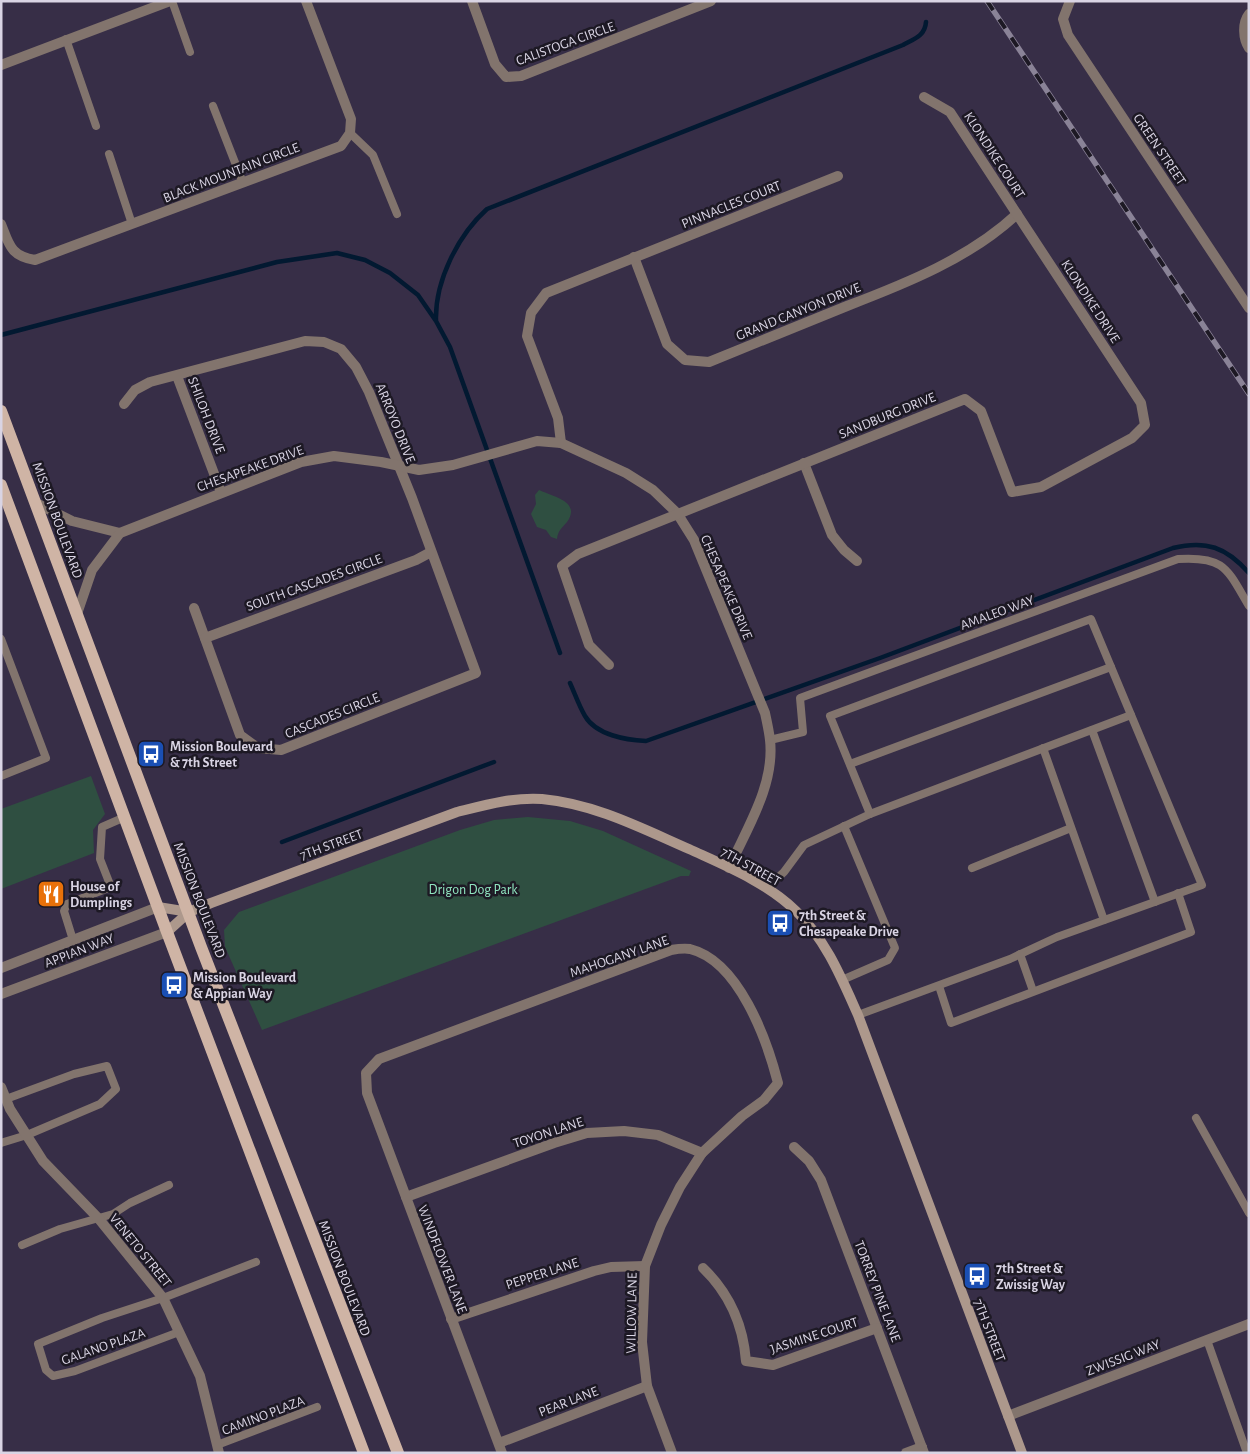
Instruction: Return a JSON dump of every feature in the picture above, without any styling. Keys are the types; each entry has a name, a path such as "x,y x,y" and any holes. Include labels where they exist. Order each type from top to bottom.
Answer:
{"main road":[{"name":"MISSION BOULEVARD","path":"1,411 189,912 358,1354 398,1453"},
{"path":"1,485 167,932 364,1453"}],"street":[{"path":"1,65 171,1"},
{"path":"306,1 351,118 350,133"},
{"name":"CALISTOGA CIRCLE","path":"472,1 495,64 506,77 521,76 711,1"},
{"name":"GREEN STREET","path":"1070,2 1063,19 1068,35 1247,301"},
{"path":"1249,14 1246,18 1244,41 1249,48"},
{"name":"KLONDIKE COURT","path":"924,96 950,112 1017,214"},
{"name":"BLACK MOUNTAIN CIRCLE","path":"1,224 15,254 34,260 341,146 350,133"},
{"name":"PINNACLES COURT","path":"561,443 558,418 527,336 531,313 546,293 838,176"},
{"name":"GRAND CANYON DRIVE","path":"634,257 667,344 685,360 709,362 910,281 962,254 1006,225 1017,214"},
{"name":"KLONDIKE DRIVE","path":"1017,214 1142,403"},
{"name":"ARROYO DRIVE","path":"124,404 136,390 150,382 305,342 324,342 341,349 356,368 387,432 476,672"},
{"name":"SHILOH DRIVE","path":"177,376 221,492"},
{"name":"SANDBURG DRIVE","path":"609,664 589,645 562,566 578,554 965,398 981,411 1012,492 1040,487 1132,438 1145,425 1142,403"},
{"name":"CHESAPEAKE DRIVE","path":"120,533 301,462 334,456 381,462 419,470 453,465 537,441 561,443 626,473 653,490 677,513 694,540 765,713 770,740 770,769 763,793 729,868"},
{"path":"804,463 832,535 844,550 857,560"},
{"path":"36,503 72,521 120,533 92,570 77,614"},
{"name":"SOUTH CASCADES CIRCLE","path":"205,638 416,560 431,552"},
{"name":"CASCADES CIRCLE","path":"194,608 240,735 258,748 281,750 476,672"},
{"name":"7TH STREET","path":"167,932 189,912 457,812 498,801 540,799 597,810 729,868 768,888 797,911 821,940 858,1014 1022,1453"},
{"name":"7TH STREET","path":"158,907 189,912"},
{"name":"APPIAN WAY","path":"1,968 158,907"},
{"name":"APPIAN WAY","path":"1,994 167,932"},
{"name":"MAHOGANY LANE","path":"366,1073 379,1059 671,950 689,949 711,961 741,991 754,1014 778,1083 764,1100 742,1116 702,1153"},
{"name":"WINDFLOWER LANE","path":"366,1073 367,1093 500,1448"},
{"name":"VENETO STREET","path":"1,1087 26,1135 43,1161 99,1219 163,1298 200,1376 218,1449"},
{"name":"TOYON LANE","path":"406,1197 554,1143 588,1133 624,1131 658,1135 702,1153"},
{"name":"TORREY PINE LANE","path":"794,1147 809,1161 821,1180 923,1450"},
{"name":"WILLOW LANE","path":"672,1453 647,1386 642,1342 645,1266 665,1217 680,1187 702,1153"},
{"name":"PEPPER LANE","path":"451,1319 594,1270 611,1267 645,1266"},
{"name":"JASMINE COURT","path":"703,1268 715,1280 728,1298 739,1321 745,1344 746,1361 773,1365 877,1328"},
{"name":"ZWISSIG WAY","path":"1008,1416 1249,1324"},
{"name":"PEAR LANE","path":"500,1448 647,1386"},
{"path":"906,1453 923,1450"}],"lane":[{"path":"171,1 190,52"},
{"path":"66,39 96,126"},
{"path":"213,106 243,183"},
{"path":"350,133 373,155 397,214"},
{"path":"109,154 132,224"},
{"name":"AMALEO WAY","path":"770,740 803,732 800,698 1178,559 1198,558 1219,563 1228,570 1249,606"},
{"path":"858,1014 939,986 1020,954 1057,937 1202,884 1091,619 830,716 870,814"},
{"path":"1,639 46,758 1,776"},
{"path":"850,764 1111,666"},
{"path":"768,888 784,872 804,845 870,814 1131,715"},
{"path":"1092,730 1156,902"},
{"path":"1043,748 1104,920"},
{"path":"73,940 64,911 67,904 111,887 100,859 102,827 125,817"},
{"path":"842,980 888,960 896,948 844,826"},
{"path":"972,868 1071,828"},
{"path":"939,986 951,1023 1191,932 1178,893"},
{"path":"1020,954 1033,991"},
{"path":"1,1143 26,1135 100,1104 116,1089 107,1066 74,1074 6,1099"},
{"path":"1196,1118 1249,1213"},
{"path":"22,1245 60,1229 99,1219 169,1185"},
{"path":"163,1298 256,1262"},
{"name":"GALANO PLAZA","path":"163,1298 102,1318 38,1344 46,1370 53,1376 75,1371 179,1332"},
{"path":"1207,1340 1247,1453"},
{"name":"CAMINO PLAZA","path":"218,1449 317,1408"}],"green space":[{"path":"539,490 563,500 571,509 571,515 559,531 557,539 551,537 546,530 537,527 531,514 536,504 535,495"},
{"path":"91,776 105,814 93,830 94,853 1,889 1,809"},
{"name":"Drigon Dog Park","path":"528,817 570,821 603,831 691,871 689,876 681,876 262,1030 225,947 224,930 239,912 460,830 494,820"}],"waterway":[{"path":"436,320 439,290 450,260 467,232 487,209 903,45 921,34 924,31 926,22"},
{"path":"1,335 277,262 337,253 365,260 390,273 418,295 436,321 450,347 560,653"},
{"path":"570,683 585,716 596,728 621,738 646,741 880,658 1173,548 1196,545 1215,548 1232,557 1249,573"},
{"path":"282,842 494,762"}],"railway":[{"path":"987,1 1249,394"}],"place":[{"name":"Mission Boulevard & 7th Street","path":"151,754"},
{"name":"House of Dumplings","path":"51,894"},
{"name":"7th Street & Chesapeake Drive","path":"780,923"},
{"name":"Mission Boulevard & Appian Way","path":"174,985"},
{"name":"7th Street & Zwissig Way","path":"977,1276"}]}
